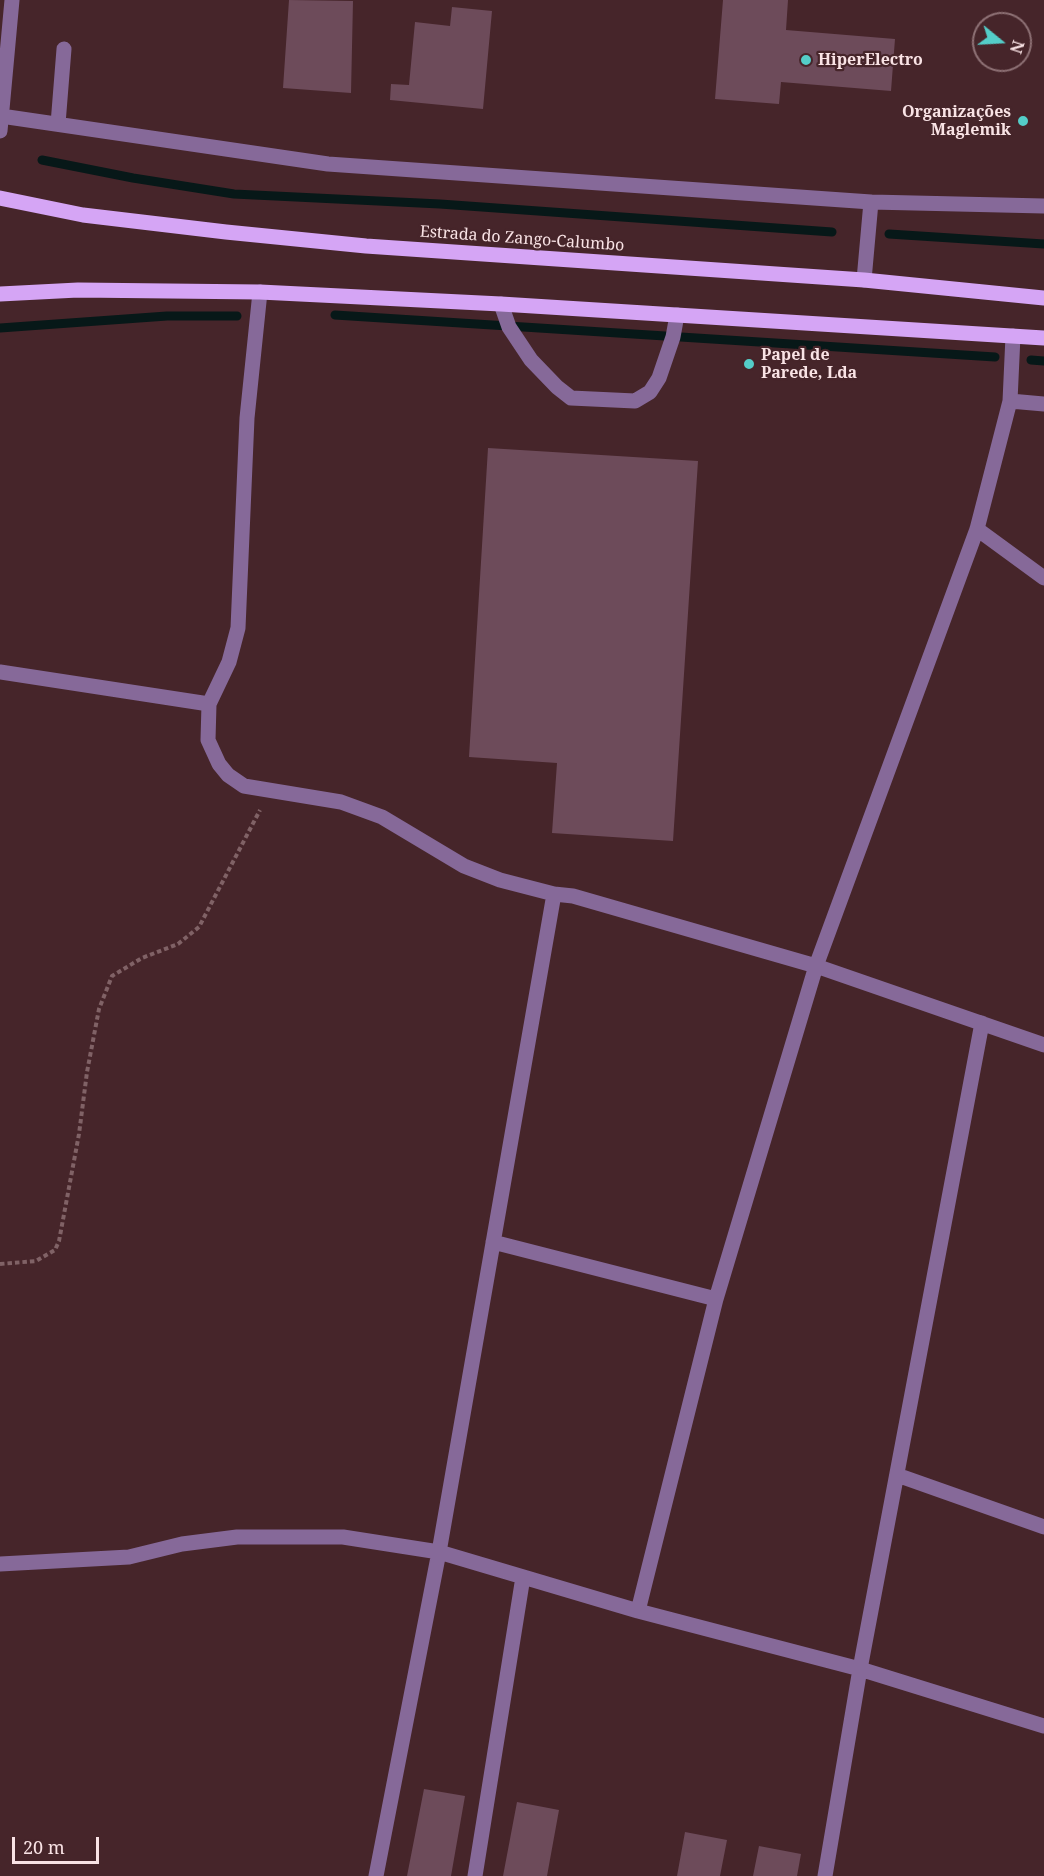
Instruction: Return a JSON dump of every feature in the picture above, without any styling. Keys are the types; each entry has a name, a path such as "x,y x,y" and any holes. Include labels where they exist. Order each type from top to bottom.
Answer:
{"main road":[{"name":"Estrada do Zango-Calumbo","path":"0,198 83,214 226,232 366,246 864,280 1044,298"},
{"path":"0,294 78,290 260,292 501,304 1044,338"}],"street":[{"path":"12,0 1,124 58,124 328,164 871,202 1044,206"},
{"path":"58,124 64,49"},
{"path":"864,280 871,202"},
{"path":"260,292 247,418 238,628 229,662 209,704 208,741 219,764 228,775 244,786 341,802 362,809 382,817 464,866 500,880 554,894 573,896 816,966 1044,1045"},
{"path":"501,304 509,327 531,360 571,398 635,401 650,392 659,378 673,337 677,315"},
{"path":"638,1611 716,1299 816,966 977,529 1011,401 1013,336"},
{"path":"1011,401 1044,404"},
{"path":"977,529 1044,578"},
{"path":"0,672 209,704"},
{"path":"376,1876 439,1552 554,894"},
{"path":"825,1876 860,1669 982,1023"},
{"path":"493,1242 716,1299"},
{"path":"897,1475 1044,1527"},
{"path":"0,1564 129,1557 182,1544 237,1537 343,1536 439,1552 638,1611 860,1669 1044,1726"},
{"path":"475,1876 523,1577"}],"path":[{"path":"0,1264 36,1261 55,1250 59,1241 99,1009 112,976 142,958 178,944 199,927 270,790"}],"building":[{"path":"289,0 353,1 351,93 283,88"},
{"name":"HiperElectro","path":"723,0 788,0 786,30 895,39 891,91 781,82 779,104 715,99"},
{"path":"452,7 492,11 483,109 390,100 391,84 409,85 415,22 450,26"},
{"path":"488,448 698,461 673,841 552,833 557,763 469,757"},
{"path":"424,1789 465,1796 451,1876 407,1876"},
{"path":"517,1802 559,1810 547,1876 503,1876"},
{"path":"685,1832 727,1840 720,1876 677,1876"},
{"path":"759,1846 801,1854 797,1876 753,1876"}],"waterway":[{"path":"42,160 133,178 234,194 440,204 832,232"},
{"path":"889,234 1044,244"},
{"path":"335,315 995,357"},
{"path":"0,328 167,316 237,316"},
{"path":"1031,360 1044,361"}],"place":[{"name":"HiperElectro","path":"806,60"},
{"name":"Organizações Maglemik","path":"1023,121"},
{"name":"Papel de Parede, Lda","path":"749,364"}]}
